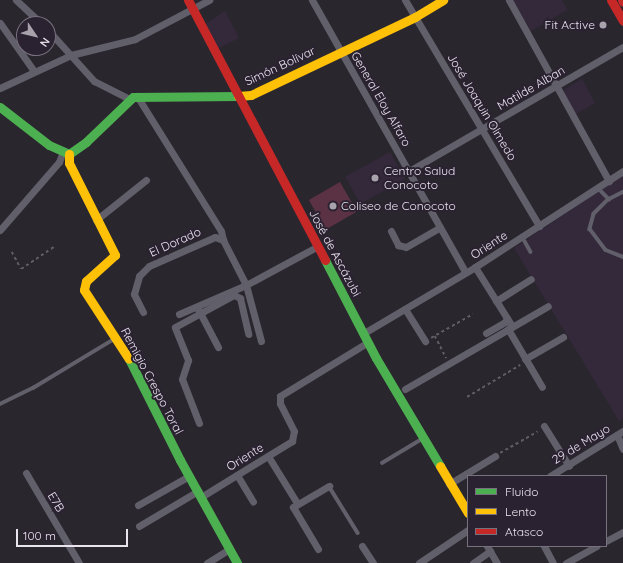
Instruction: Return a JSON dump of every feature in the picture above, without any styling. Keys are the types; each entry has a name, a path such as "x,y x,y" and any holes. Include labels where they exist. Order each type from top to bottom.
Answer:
{"street":[{"path":"16,0 33,16"},
{"name":"José de Ascázubi","path":"188,0 368,342 449,484 467,511"},
{"path":"0,88 71,55 135,39 209,0"},
{"name":"General Eloy Alfaro","path":"312,0 465,272"},
{"name":"José Joaquin Olmedo","path":"406,0 539,226"},
{"name":"Simón Bolívar","path":"133,97 238,97 251,95 340,51 415,17 442,0"},
{"path":"509,0 609,181"},
{"path":"611,0 623,21"},
{"path":"0,23 34,71"},
{"path":"56,39 94,80 133,97 221,232 246,285 261,341"},
{"name":"Matilde Alban","path":"409,171 623,47"},
{"path":"0,230 66,154 86,142 133,97"},
{"path":"0,107 66,154"},
{"name":"Remigio Crespo Toral","path":"66,154 96,220 114,248 115,255 86,282 84,290 117,338 236,563"},
{"name":"Oriente","path":"364,333 475,267 623,171"},
{"path":"96,220 146,180"},
{"path":"391,231 398,244 406,247 440,227"},
{"name":"El Dorado","path":"143,312 134,294 138,276 149,266 215,237 224,240"},
{"path":"199,423 182,379 188,360 175,327 198,310 318,246"},
{"path":"475,267 507,318 526,360 542,387"},
{"path":"496,300 531,279"},
{"path":"179,314 198,310 238,296 248,334"},
{"path":"405,389 548,306"},
{"path":"405,309 425,341"},
{"path":"198,310 218,347"},
{"path":"486,333 505,322 507,318"},
{"path":"526,360 563,337"},
{"name":"Oriente","path":"139,526 237,475 290,443 295,436 279,401 280,396 368,342"},
{"path":"544,426 569,466"},
{"path":"620,433 623,449"},
{"name":"29 de Mayo","path":"552,475 569,466 620,433"},
{"path":"268,456 297,503"},
{"path":"449,484 495,456"},
{"name":"E7B","path":"26,473 79,563"},
{"path":"237,475 253,502"},
{"path":"138,505 189,476"},
{"path":"318,550 293,507 297,503 329,486"},
{"path":"419,563 467,531"},
{"path":"607,540 623,532"},
{"path":"362,546 373,563"},
{"path":"545,547 553,563"},
{"path":"566,563 595,547"},
{"path":"207,563 229,549"},
{"path":"473,563 489,549 496,563"}],"lane":[{"path":"598,188 609,199"},
{"path":"623,192 609,199 594,214 590,229 606,250 623,257"},
{"path":"522,236 531,252"},
{"path":"0,404 33,388 117,338"},
{"path":"382,463 423,439"},
{"path":"329,486 358,533"}],"path":[{"path":"12,252 21,269 54,247"},
{"path":"425,341 473,314"},
{"path":"434,336 450,364"},
{"path":"467,397 526,360"},
{"path":"495,456 537,432"}],"shaded area":[{"path":"513,0 562,0 567,10 531,31"},
{"path":"225,11 239,38 219,48 205,24"},
{"path":"582,79 595,103 576,114 564,93 565,89"},
{"name":"Centro Salud Conocoto","path":"390,152 405,179 360,204 345,177"},
{"path":"623,175 623,418 619,421 514,248"},
{"name":"Coliseo de Conocoto","path":"340,182 357,211 326,229 309,200"}],"traffic: fast":[{"path":"0,107 49,145 69,154 86,142 133,97 238,96"},
{"path":"325,260 376,358 440,466"},
{"path":"129,359 180,460 237,563"}],"traffic: slow":[{"path":"238,96 251,95 415,17 443,0"},
{"path":"69,154 69,163 115,255 86,281 84,290 129,359"},
{"path":"440,466 467,511"}],"traffic: jam":[{"path":"188,0 325,260"},
{"path":"611,0 623,21"}],"place":[{"name":"Fit Active","path":"603,25"},
{"name":"Centro Salud Conocoto","path":"375,178"},
{"name":"Coliseo de Conocoto","path":"333,206"}]}
